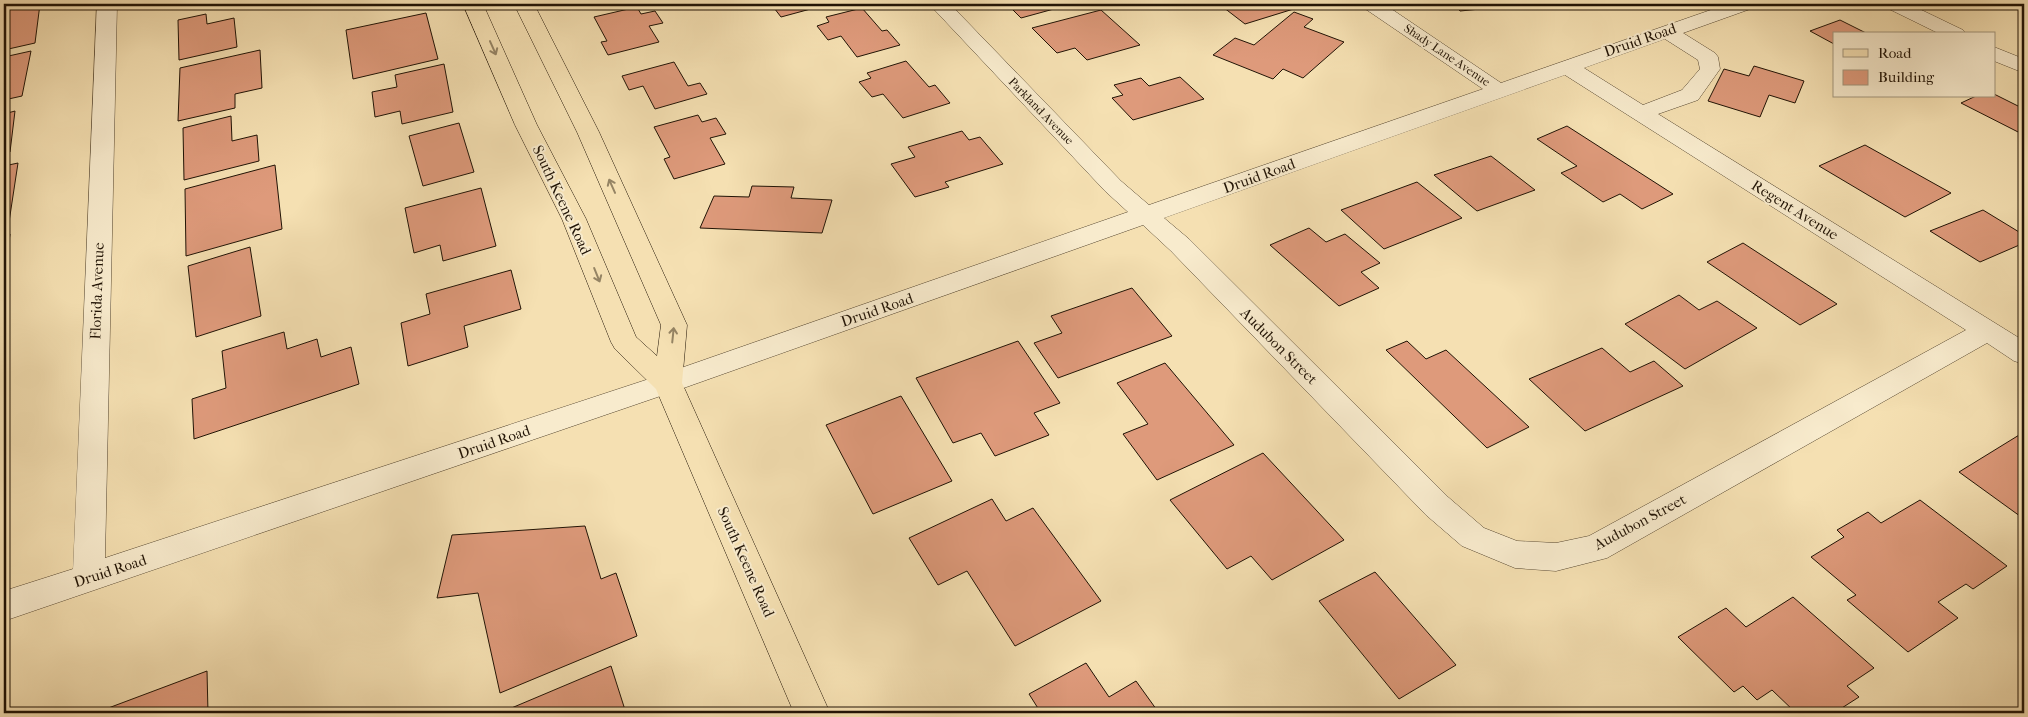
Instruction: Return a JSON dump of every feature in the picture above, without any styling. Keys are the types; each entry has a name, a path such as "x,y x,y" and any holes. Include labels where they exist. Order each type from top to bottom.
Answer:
{"main road":[{"name":"South Keene Road","path":"473,4 526,124 574,219 624,342 668,383 812,713"},
{"name":"South Keene Road","path":"524,4 588,132 674,325 668,383"}],"street":[{"name":"Florida Avenue","path":"89,578 88,540 107,4"},
{"name":"Parkland Avenue","path":"939,4 1112,186 1146,216"},
{"name":"Shady Lane Avenue","path":"1370,4 1498,90"},
{"name":"Druid Road","path":"4,606 668,383 1746,4"},
{"path":"1894,4 1952,32"},
{"path":"1641,113 1690,95 1710,69 1708,57 1666,31"},
{"path":"1996,54 2024,67"},
{"name":"Regent Avenue","path":"1566,66 2024,354"},
{"name":"Audubon Street","path":"1146,216 1180,245 1437,506 1473,537 1515,554 1556,557 1596,548 1988,331"}],"building":[{"path":"26,4 40,4 35,43 4,50 4,8"},
{"path":"771,4 829,4 781,17"},
{"path":"1007,4 1072,4 1021,18"},
{"path":"1219,4 1295,4 1300,7 1245,24"},
{"path":"1454,4 1531,4 1460,11"},
{"path":"637,7 641,14 655,11 663,23 649,26 659,42 608,55 601,42 607,41 594,17"},
{"path":"862,8 882,31 887,30 900,45 857,57 841,36 828,40 817,26 829,22 826,17"},
{"path":"1101,10 1140,45 1087,60 1075,48 1057,53 1032,28"},
{"path":"1294,12 1313,19 1304,27 1344,42 1303,78 1283,69 1273,79 1213,55 1235,38 1254,45"},
{"path":"426,13 438,59 353,79 346,30"},
{"path":"206,14 207,24 234,18 237,47 179,60 178,20"},
{"path":"1840,20 1864,32 1833,32 1833,43 1810,31"},
{"path":"260,50 262,88 235,94 235,108 178,121 180,68"},
{"path":"31,51 22,96 4,100 4,57"},
{"path":"906,61 929,87 935,85 950,103 903,118 883,94 872,97 859,82 871,78 867,73"},
{"path":"674,62 688,86 700,83 707,94 655,109 643,86 629,90 622,76"},
{"path":"444,64 453,112 402,124 400,111 375,117 372,92 397,87 395,75"},
{"path":"1754,66 1804,81 1795,103 1769,95 1760,117 1708,101 1724,69 1749,76"},
{"path":"1180,77 1204,99 1133,120 1112,98 1123,95 1114,85 1141,78 1149,86"},
{"path":"1996,95 2024,109 2024,135 1961,103 1972,98 1996,98"},
{"path":"15,111 10,152 4,154 4,114"},
{"path":"698,115 702,122 716,118 726,134 710,138 725,164 674,179 664,159 670,157 654,127"},
{"path":"231,116 232,141 257,135 259,161 184,180 183,128"},
{"path":"459,123 474,172 423,186 409,136"},
{"path":"1567,126 1673,194 1642,209 1620,194 1603,202 1561,173 1577,166 1537,139"},
{"path":"962,131 969,140 980,137 1003,164 945,182 949,187 915,197 891,164 915,157 908,147"},
{"path":"1865,145 1951,193 1905,217 1819,166"},
{"path":"1491,156 1535,190 1477,211 1434,175"},
{"path":"18,163 9,222 4,223 4,166"},
{"path":"275,165 282,229 186,256 185,189"},
{"path":"1417,182 1462,218 1384,249 1341,210"},
{"path":"752,186 794,187 791,198 832,200 822,233 700,228 714,196 749,197"},
{"path":"481,188 496,246 443,261 440,245 414,253 405,208"},
{"path":"1983,210 2024,235 2024,243 1980,262 1930,231"},
{"path":"1309,228 1326,242 1345,234 1380,263 1361,272 1379,288 1339,306 1270,245"},
{"path":"10,234 4,279 4,236"},
{"path":"1743,243 1837,304 1800,325 1707,262"},
{"path":"250,247 261,316 196,337 188,266"},
{"path":"511,270 521,309 464,326 468,347 408,366 401,323 430,314 426,294"},
{"path":"1132,288 1172,336 1058,378 1034,343 1062,333 1051,316"},
{"path":"1679,295 1699,310 1717,301 1757,328 1685,369 1625,324"},
{"path":"284,332 287,349 317,339 321,357 351,347 359,384 194,439 192,399 226,388 222,351"},
{"path":"1018,341 1060,403 1034,413 1049,435 995,456 981,433 953,443 916,378"},
{"path":"1407,341 1426,359 1446,350 1529,427 1487,448 1386,350"},
{"path":"1602,348 1630,372 1654,361 1683,386 1585,431 1529,379"},
{"path":"1165,363 1234,445 1157,480 1123,434 1148,424 1117,383"},
{"path":"901,396 952,481 873,514 826,425"},
{"path":"2024,432 2024,519 1959,472"},
{"path":"1263,453 1344,540 1272,580 1251,556 1227,569 1170,500"},
{"path":"992,499 1006,521 1033,508 1101,601 1015,646 967,571 938,585 909,538"},
{"path":"1920,500 2007,566 1973,589 1966,584 1938,602 1958,618 1908,652 1847,600 1856,595 1811,557 1844,537 1837,530 1868,512 1881,523"},
{"path":"585,526 601,579 616,573 637,636 500,693 478,593 437,598 452,535"},
{"path":"1375,572 1456,665 1399,699 1319,601"},
{"path":"1793,597 1874,668 1847,686 1859,697 1834,713 1796,713 1772,690 1757,700 1743,686 1734,692 1678,637 1726,608 1746,627"},
{"path":"1086,663 1109,697 1136,681 1159,713 1041,713 1029,694"},
{"path":"611,666 626,713 502,713 502,712"},
{"path":"207,671 208,713 95,713"}]}
